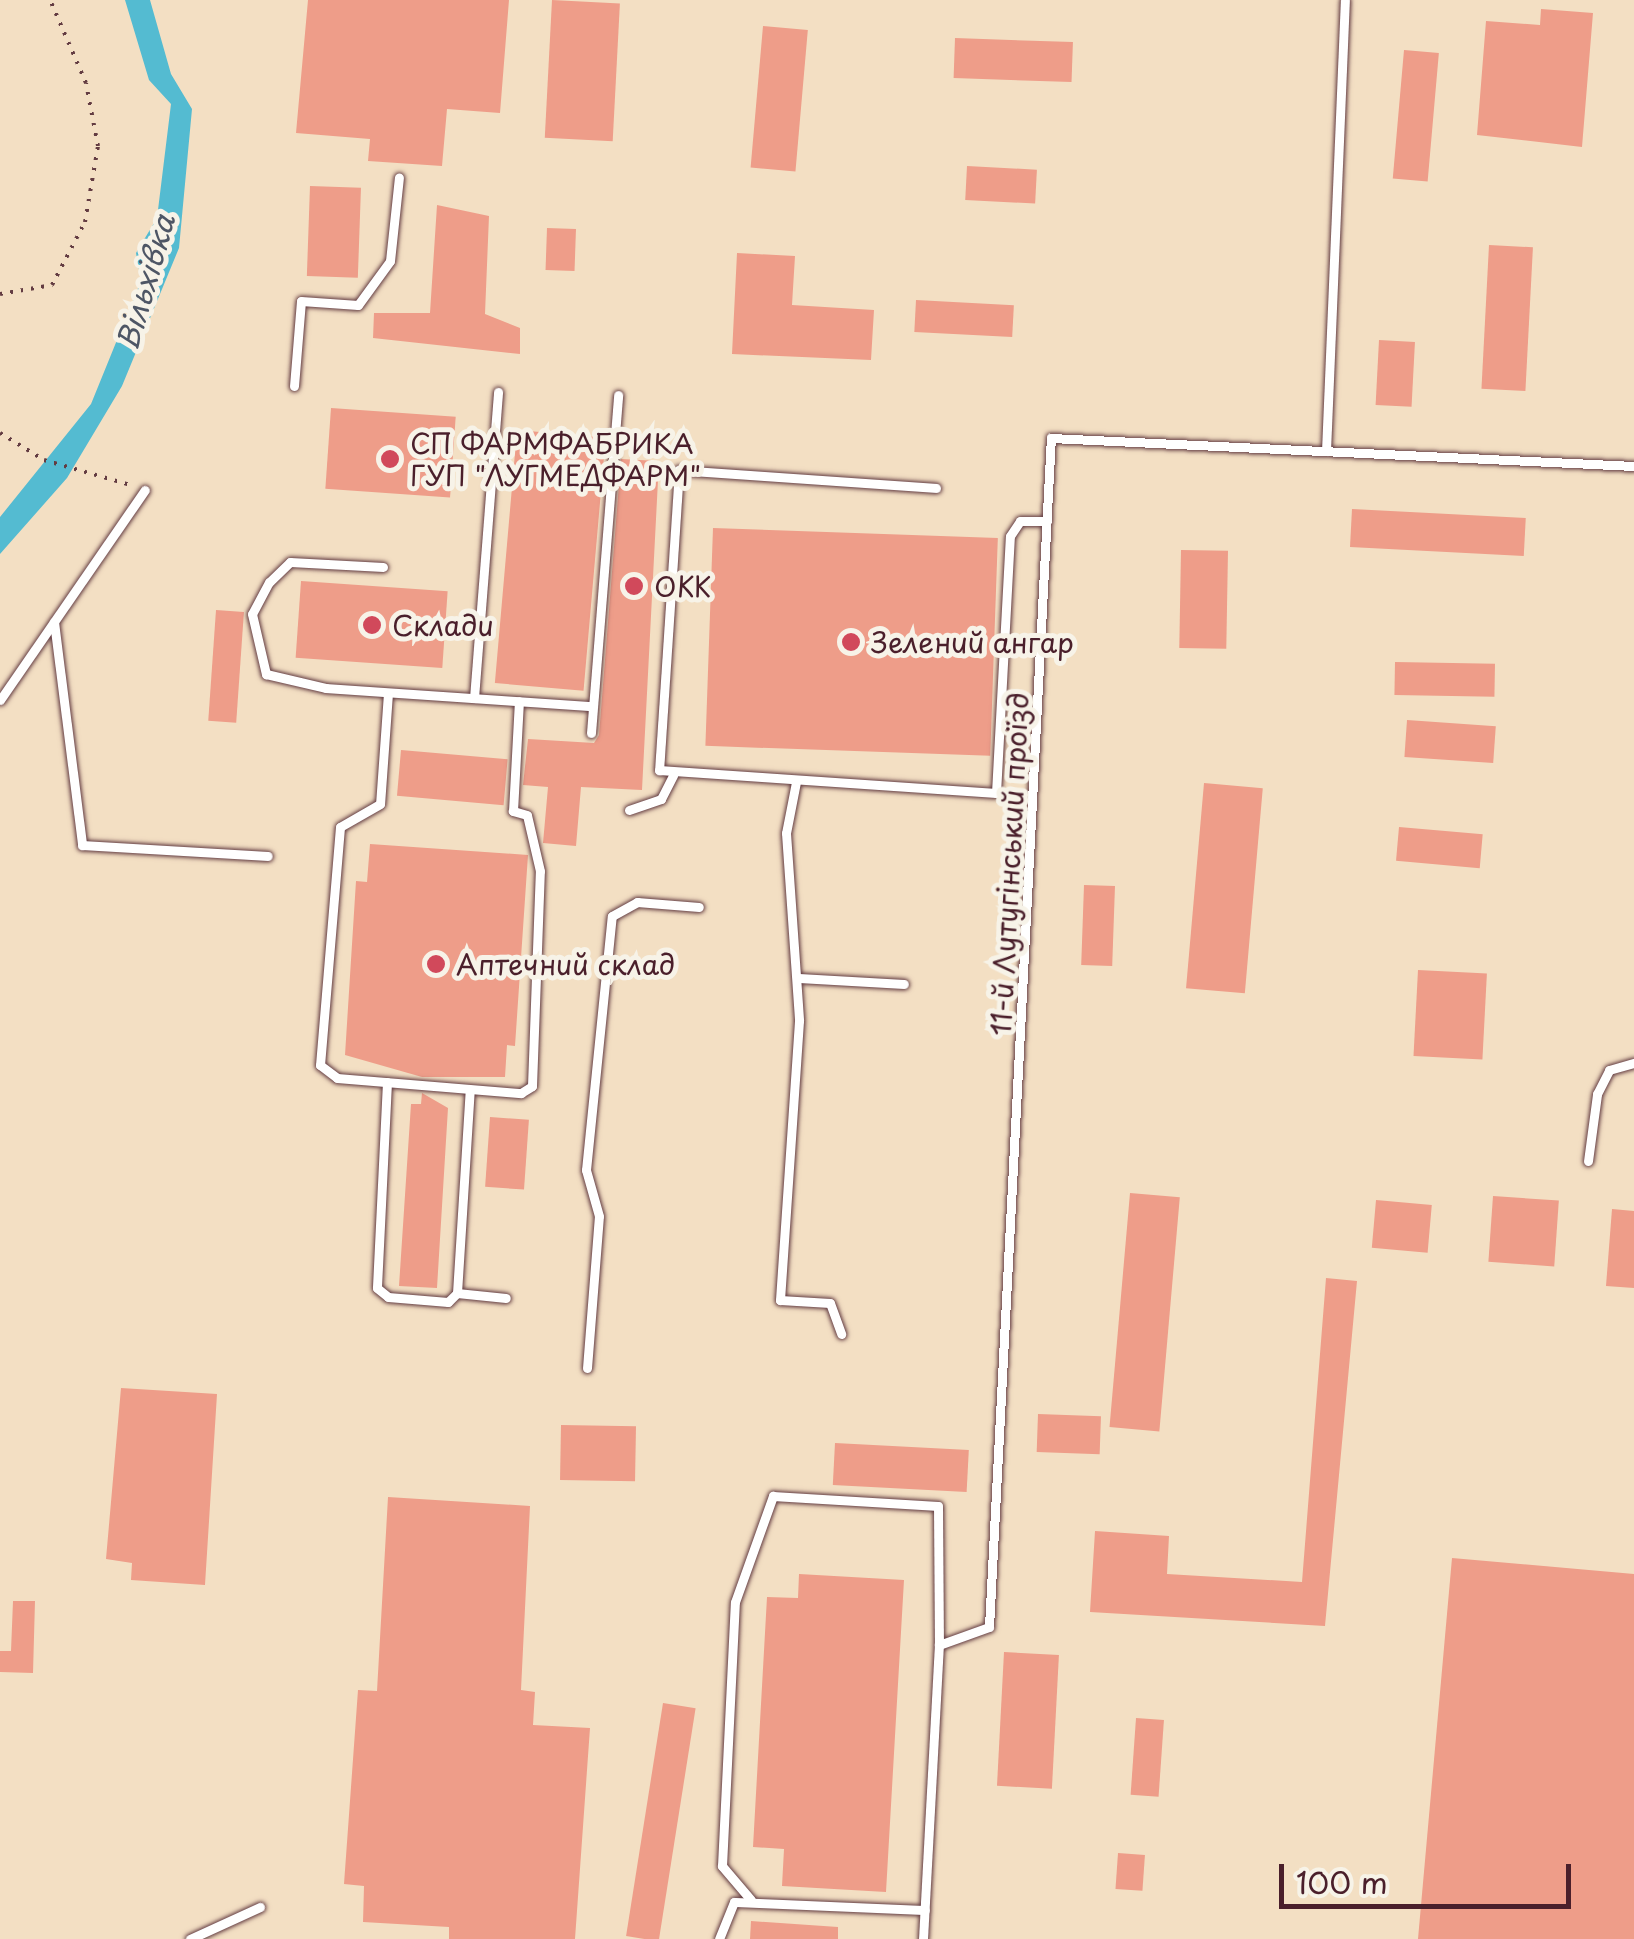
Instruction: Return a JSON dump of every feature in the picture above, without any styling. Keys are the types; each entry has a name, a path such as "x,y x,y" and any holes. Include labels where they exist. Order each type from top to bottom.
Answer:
{"lane":[{"path":"1326,451 1346,0"},
{"path":"294,386 301,301 358,305 390,262 399,177"},
{"path":"474,698 498,392"},
{"path":"591,733 618,395"},
{"name":"11-й Лутугінський проїзд","path":"938,1644 988,1627 1051,438 1634,466"},
{"path":"936,488 679,470 659,770 673,776 996,793 1010,536 1020,521 1047,521"},
{"path":"0,700 145,490"},
{"path":"383,566 290,562 252,614 266,674 388,693 592,706"},
{"path":"54,622 82,846 268,856"},
{"path":"388,693 380,804 340,826 320,1065 338,1078 470,1089 532,1086 540,871 526,816 512,811 519,701"},
{"path":"629,810 662,799 673,776"},
{"path":"796,782 786,834 798,978 780,1300 830,1304 841,1334"},
{"path":"588,1368 599,1216 586,1170 612,916 637,902 699,907"},
{"path":"798,978 904,984"},
{"path":"1588,1162 1597,1094 1609,1070 1634,1063"},
{"path":"387,1082 378,1288 433,1300 457,1293 506,1298"},
{"path":"457,1293 470,1089"},
{"path":"751,1900 722,1866 735,1602 773,1496 938,1506 938,1644 923,1939"},
{"path":"719,1939 726,1912 751,1900 925,1910"},
{"path":"190,1939 260,1907"}],"path":[{"path":"0,294 52,285 85,222 98,146 86,82 50,0"},
{"path":"0,433 44,460 145,490"}],"water":[{"name":"Вільхівка","path":"125,0 150,0 171,74 192,109 179,248 122,386 67,478 0,554 0,517 91,404 141,281 136,253 157,218 171,104 149,80"}],"building":[{"path":"308,0 509,0 500,113 447,109 442,166 368,161 370,139 296,133"},
{"path":"552,0 620,4 613,141 545,138"},
{"path":"1541,9 1593,13 1582,147 1477,135 1486,21 1540,25"},
{"path":"763,26 808,30 795,171 751,167"},
{"path":"955,38 1073,42 1072,82 954,78"},
{"path":"1404,50 1439,53 1428,182 1393,179"},
{"path":"967,166 1037,170 1035,204 965,200"},
{"path":"310,186 361,188 358,278 307,276"},
{"path":"437,205 489,216 485,314 520,328 520,354 373,338 374,313 430,313"},
{"path":"547,228 576,229 575,271 546,270"},
{"path":"1489,245 1533,247 1525,391 1481,389"},
{"path":"737,253 795,256 792,305 874,310 871,360 732,354"},
{"path":"916,300 1014,305 1012,337 914,332"},
{"path":"1379,340 1415,342 1412,407 1376,405"},
{"name":"СП ФАРМФАБРИКА ГУП \"ЛУГМЕДФАРМ\"","path":"331,408 456,417 450,498 325,489"},
{"path":"517,430 606,438 584,691 495,683"},
{"name":"ОКК","path":"621,459 659,461 642,790 581,787 576,846 543,843 548,787 523,785 528,739 594,743 599,735"},
{"path":"1352,509 1526,518 1524,556 1350,547"},
{"name":"Зелений ангар","path":"713,528 998,538 990,756 705,746"},
{"path":"1181,550 1228,551 1226,649 1179,648"},
{"name":"Склади","path":"301,581 448,591 442,668 296,658"},
{"path":"216,610 244,612 236,723 208,721"},
{"path":"1395,662 1495,664 1494,697 1394,695"},
{"path":"1407,720 1496,726 1493,763 1404,757"},
{"path":"401,750 508,759 504,805 397,796"},
{"path":"1204,783 1263,788 1245,993 1186,988"},
{"path":"1399,827 1483,834 1480,868 1396,861"},
{"name":"Аптечний склад","path":"370,844 528,855 515,1046 507,1045 505,1077 422,1077 345,1055 356,881 367,882"},
{"path":"1084,885 1115,886 1112,966 1081,965"},
{"path":"1418,970 1487,974 1482,1059 1413,1056"},
{"path":"422,1093 448,1108 437,1288 399,1286 411,1104 421,1104"},
{"path":"490,1117 529,1120 524,1190 485,1187"},
{"path":"1130,1193 1180,1197 1159,1431 1110,1427"},
{"path":"1493,1196 1559,1201 1554,1266 1488,1262"},
{"path":"1376,1200 1432,1205 1428,1253 1372,1248"},
{"path":"1612,1209 1634,1211 1634,1288 1606,1286"},
{"path":"1326,1278 1357,1281 1325,1626 1090,1612 1095,1531 1169,1536 1167,1574 1302,1582"},
{"path":"121,1388 217,1394 205,1585 131,1580 132,1563 106,1559"},
{"path":"1038,1414 1101,1416 1100,1454 1037,1452"},
{"path":"561,1425 636,1426 635,1481 560,1480"},
{"path":"835,1443 969,1450 967,1492 833,1485"},
{"path":"388,1497 530,1506 521,1690 535,1692 533,1725 590,1728 575,1939 449,1939 449,1927 363,1922 364,1886 344,1884 358,1690 377,1691"},
{"path":"1452,1558 1634,1574 1634,1939 1418,1939"},
{"path":"799,1574 904,1580 886,1892 782,1886 784,1849 753,1847 767,1597 798,1598"},
{"path":"13,1601 35,1601 33,1673 0,1672 0,1651 11,1651"},
{"path":"1004,1652 1059,1655 1052,1789 997,1786"},
{"path":"663,1703 696,1708 659,1939 626,1936"},
{"path":"1136,1718 1164,1720 1159,1797 1131,1795"},
{"path":"1118,1853 1145,1855 1142,1891 1115,1889"},
{"path":"751,1921 838,1927 838,1939 750,1939"}],"place":[{"name":"СП ФАРМФАБРИКА ГУП \"ЛУГМЕДФАРМ\"","path":"390,459"},
{"name":"ОКК","path":"634,586"},
{"name":"Склади","path":"372,625"},
{"name":"Зелений ангар","path":"851,642"},
{"name":"Аптечний склад","path":"436,964"}]}
